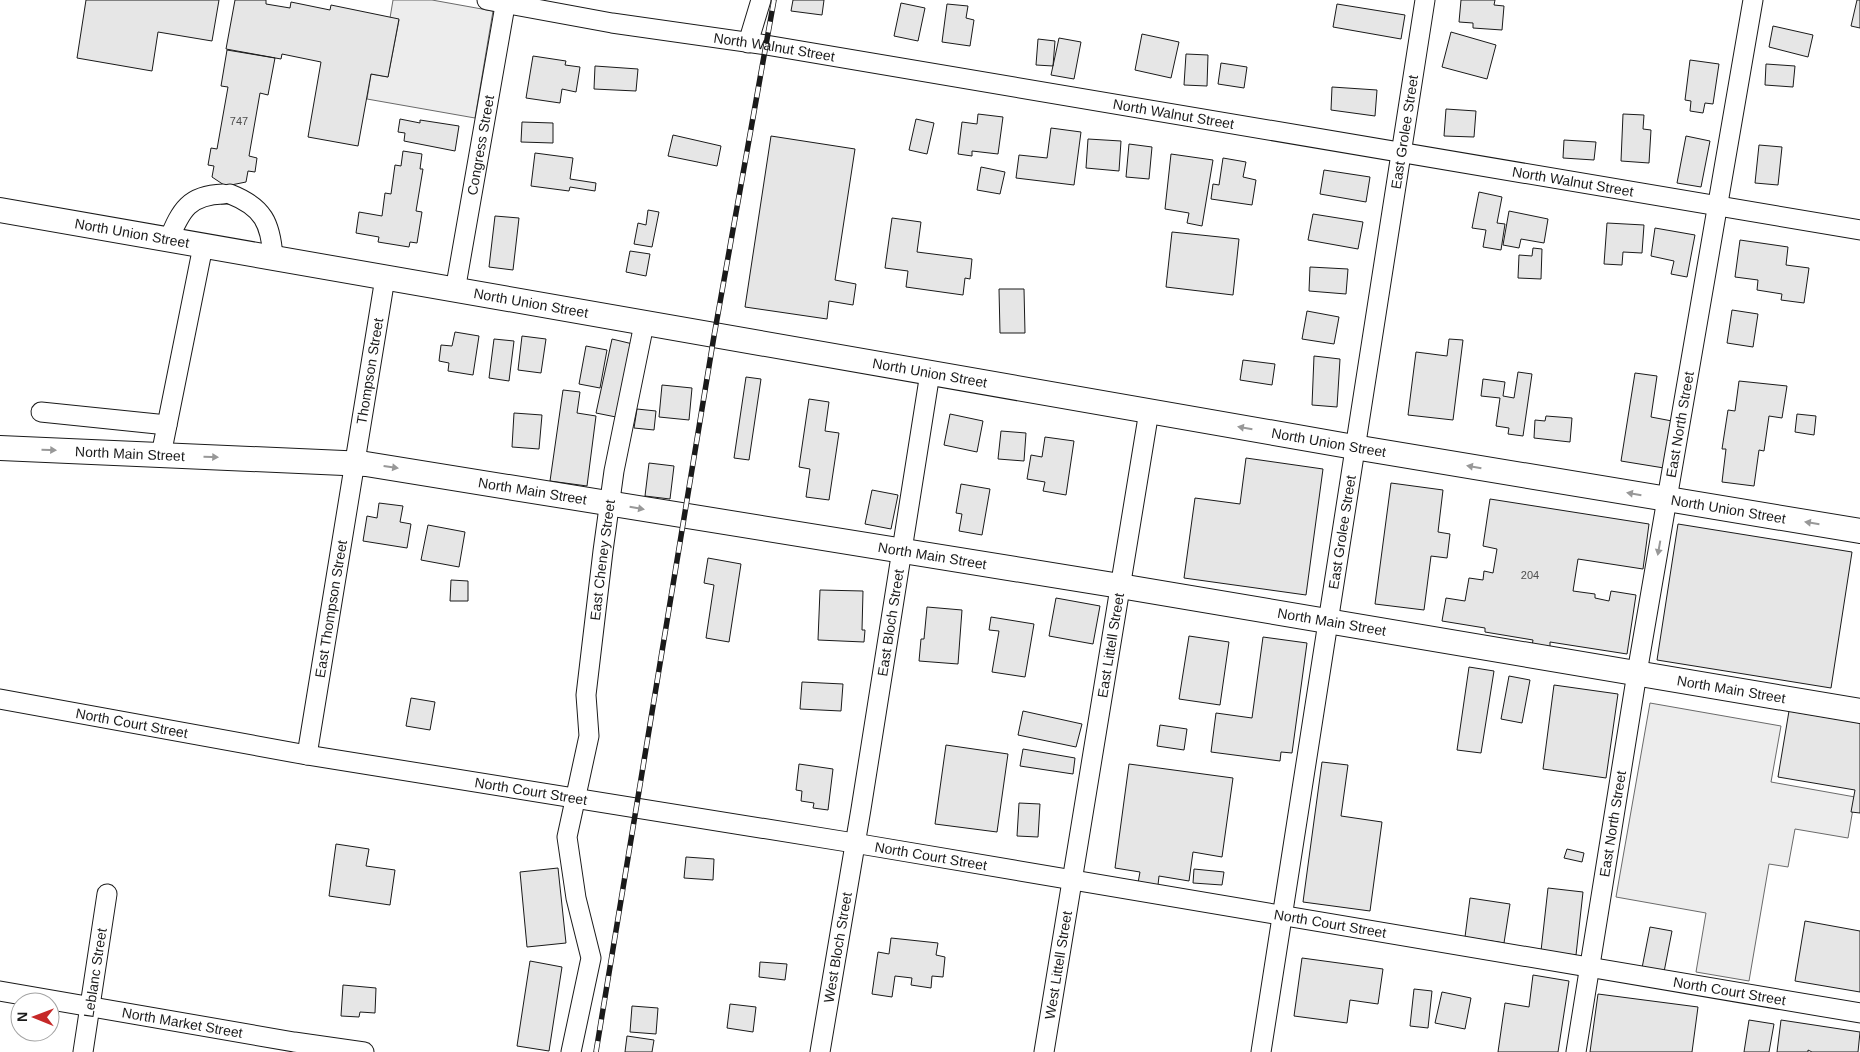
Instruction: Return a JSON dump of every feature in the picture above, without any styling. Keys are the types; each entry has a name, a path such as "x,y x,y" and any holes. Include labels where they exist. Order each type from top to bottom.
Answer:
{"main road":[{"name":"North Union Street","path":"0,210 1354,447 1860,531"},
{"name":"North Main Street","path":"0,448 354,463 428,472 1860,711"}],"street":[{"path":"748,43 761,0"},
{"name":"East Grolee Street","path":"1261,1052 1284,917 1354,447 1425,0"},
{"name":"East North Street","path":"1576,1052 1588,967 1637,673 1753,0"},
{"name":"North Walnut Street","path":"499,1 612,23 748,43 1400,151 1860,230"},
{"name":"Congress Street","path":"455,291 499,1"},
{"path":"169,240 176,221 188,203 208,194 226,194 251,202 264,218 272,238 273,258"},
{"path":"161,454 203,246"},
{"name":"Thompson Street","path":"354,463 385,278"},
{"name":"East Cheney Street","path":"571,1052 591,958 568,857 566,837 589,736 586,696 614,471 644,324"},
{"name":"East Bloch Street","path":"854,843 903,552 930,373"},
{"name":"East Littell Street","path":"1071,880 1149,411"},
{"path":"41,412 167,425"},
{"name":"East Thompson Street","path":"307,754 354,463"},
{"name":"North Court Street","path":"0,699 307,754 854,843 1860,1013"},
{"name":"West Bloch Street","path":"820,1052 854,843"},
{"name":"West Littell Street","path":"1044,1052 1071,880"},
{"name":"Leblanc Street","path":"83,1052 92,1007 108,894"},
{"name":"North Market Street","path":"0,991 313,1048 364,1052"}],"shaded area":[{"path":"393,0 432,0 493,11 475,118 367,99 371,74 388,77 399,20 390,18"},
{"path":"1650,703 1781,726 1771,782 1855,797 1848,838 1795,829 1788,867 1769,864 1749,981 1696,972 1706,913 1616,897"}],"building":[{"path":"86,0 219,0 212,41 158,32 152,71 77,58"},
{"path":"235,0 266,0 266,4 290,8 291,2 330,10 331,5 399,19 388,77 371,74 358,146 308,137 321,62 282,54 281,59 226,49"},
{"path":"793,0 824,0 822,15 791,11"},
{"path":"1461,0 1495,0 1494,5 1504,6 1502,30 1473,28 1473,23 1459,22"},
{"path":"1857,0 1860,0 1860,28 1851,26"},
{"path":"901,3 925,8 918,41 894,36"},
{"path":"947,4 968,6 966,18 974,20 970,46 942,42"},
{"path":"1337,4 1405,15 1401,39 1333,27"},
{"path":"1773,26 1813,35 1808,57 1769,47"},
{"path":"1451,32 1496,45 1487,79 1442,67"},
{"path":"1142,34 1179,42 1171,78 1135,70"},
{"path":"1059,38 1081,42 1074,79 1051,75"},
{"path":"1038,39 1055,41 1053,66 1036,65"},
{"path":"227,50 275,58 268,95 260,93 249,156 257,158 255,172 248,171 246,182 231,185 229,204 221,204 224,185 212,177 214,166 208,165 211,148 217,149 228,87 221,86"},
{"path":"1186,54 1208,55 1207,86 1184,85"},
{"path":"533,56 566,61 565,65 580,67 576,92 562,89 560,103 526,98"},
{"path":"1690,60 1719,64 1713,104 1705,103 1703,113 1690,111 1691,101 1685,100"},
{"path":"1221,63 1247,67 1244,88 1218,84"},
{"path":"1766,64 1795,66 1793,87 1765,85"},
{"path":"595,66 638,69 636,91 594,89"},
{"path":"1332,87 1377,90 1375,116 1331,110"},
{"path":"1446,109 1476,111 1474,137 1444,136"},
{"path":"978,114 1003,117 998,154 972,151 972,156 958,154 962,122 977,124"},
{"path":"1623,114 1644,115 1643,129 1651,130 1649,163 1621,161"},
{"path":"400,119 420,123 420,120 459,126 455,151 404,141 405,133 398,132"},
{"path":"916,119 934,123 927,154 909,150"},
{"path":"522,122 553,123 553,143 521,142"},
{"path":"1051,128 1081,132 1074,185 1016,178 1019,155 1047,158"},
{"path":"673,135 721,146 717,166 668,156"},
{"path":"771,136 855,149 835,280 856,284 853,305 829,301 827,319 745,307"},
{"path":"1686,136 1710,141 1701,187 1677,183"},
{"path":"1088,139 1121,141 1119,171 1086,168"},
{"path":"1564,140 1596,142 1594,160 1563,158"},
{"path":"1129,144 1152,147 1149,179 1126,177"},
{"path":"1759,145 1782,147 1778,185 1755,183"},
{"path":"403,151 422,154 420,169 423,169 416,211 422,212 417,243 410,242 409,247 378,242 379,237 356,233 359,212 382,216 385,193 391,194 395,165 401,166"},
{"path":"535,153 573,158 570,179 596,183 595,191 570,187 569,191 531,186"},
{"path":"1171,154 1213,160 1202,226 1187,223 1189,213 1165,209"},
{"path":"1223,158 1246,162 1243,177 1256,180 1252,205 1211,199 1213,184 1219,185"},
{"path":"981,167 1005,172 1000,194 977,190"},
{"path":"1324,170 1370,177 1366,202 1320,194"},
{"path":"1479,192 1502,197 1497,223 1505,224 1501,250 1483,247 1486,230 1472,228"},
{"path":"648,210 659,212 652,247 634,244 638,223 646,225"},
{"path":"1509,211 1548,219 1544,243 1521,239 1519,248 1503,245"},
{"path":"1313,214 1363,222 1358,249 1308,240"},
{"path":"495,216 519,218 513,270 489,267"},
{"path":"892,218 921,222 917,252 972,259 970,279 965,278 963,295 906,287 908,271 885,268"},
{"path":"1607,223 1644,225 1642,253 1623,252 1622,265 1604,264"},
{"path":"1655,228 1695,235 1687,277 1671,274 1674,261 1651,256"},
{"path":"1172,232 1239,239 1233,295 1166,287"},
{"path":"1740,240 1788,247 1786,265 1809,268 1804,303 1781,300 1782,294 1757,290 1758,280 1735,277"},
{"path":"1533,248 1542,249 1541,279 1518,278 1519,255 1532,256"},
{"path":"630,251 650,254 646,276 626,272"},
{"path":"1310,267 1348,269 1346,294 1309,291"},
{"path":"999,289 1024,289 1025,333 1000,333"},
{"path":"1732,310 1758,314 1753,347 1727,343"},
{"path":"1307,311 1339,317 1334,344 1302,339"},
{"path":"455,332 479,336 473,375 448,371 449,363 439,361 441,345 452,346"},
{"path":"522,336 546,339 541,373 518,370"},
{"path":"494,339 514,341 509,381 489,378"},
{"path":"612,339 637,345 621,418 596,413"},
{"path":"1449,339 1463,340 1453,420 1408,415 1416,352 1447,356"},
{"path":"586,346 607,350 600,388 579,384"},
{"path":"1314,356 1340,359 1337,407 1312,405"},
{"path":"1243,360 1275,364 1272,385 1240,380"},
{"path":"1518,372 1532,374 1523,436 1508,434 1509,428 1496,426 1500,398 1481,396 1483,379 1505,382 1503,396 1514,398"},
{"path":"1635,373 1657,376 1651,417 1672,421 1664,468 1621,461"},
{"path":"746,377 761,379 749,460 734,458"},
{"path":"1739,381 1787,386 1782,418 1769,416 1764,451 1759,450 1754,486 1722,482 1726,449 1722,449 1728,410 1735,411"},
{"path":"662,385 692,388 689,420 659,417"},
{"path":"563,390 580,392 577,413 596,416 587,486 550,481"},
{"path":"809,399 829,402 825,431 839,433 829,500 806,497 810,469 799,467"},
{"path":"637,409 656,411 654,430 634,428"},
{"path":"514,413 542,415 539,449 512,447"},
{"path":"950,414 983,421 977,452 944,445"},
{"path":"1797,414 1816,416 1814,435 1795,432"},
{"path":"1546,416 1572,418 1570,442 1534,438 1535,420 1545,421"},
{"path":"1001,431 1026,433 1024,461 998,459"},
{"path":"1045,437 1074,441 1066,495 1043,491 1045,482 1027,479 1031,455 1042,457"},
{"path":"1246,458 1323,469 1306,595 1184,578 1195,498 1240,504"},
{"path":"649,463 674,466 670,499 645,496"},
{"path":"1391,483 1443,490 1438,532 1450,534 1447,558 1431,556 1424,610 1375,604"},
{"path":"961,484 990,489 982,535 959,531 962,514 956,513"},
{"path":"872,490 898,495 891,529 865,524"},
{"path":"1490,499 1649,524 1643,569 1578,559 1573,591 1595,594 1595,598 1609,601 1611,591 1636,595 1627,654 1550,642 1550,649 1532,646 1533,640 1485,632 1485,628 1442,621 1446,598 1465,601 1469,578 1483,580 1484,571 1493,573 1497,549 1483,546"},
{"path":"379,503 403,506 400,522 411,524 407,548 363,541 367,516 377,518"},
{"path":"1678,524 1852,552 1831,688 1657,660"},
{"path":"428,525 465,532 459,567 421,560"},
{"path":"708,558 741,564 729,642 706,638 714,585 704,583"},
{"path":"451,580 468,581 468,601 450,601"},
{"path":"820,590 863,591 862,630 865,630 864,642 818,640"},
{"path":"1056,598 1100,606 1093,644 1049,636"},
{"path":"927,607 962,610 958,664 919,661 921,639 924,639"},
{"path":"991,617 1034,624 1025,677 992,672 999,631 989,630"},
{"path":"1189,636 1229,642 1220,705 1179,699"},
{"path":"1263,637 1307,643 1292,753 1281,752 1280,761 1211,752 1216,713 1252,718"},
{"path":"1469,667 1494,671 1481,753 1457,750"},
{"path":"1509,676 1530,680 1522,723 1501,719"},
{"path":"802,682 843,684 841,711 800,709"},
{"path":"1554,685 1618,694 1606,778 1543,769"},
{"path":"411,698 435,702 430,730 406,726"},
{"path":"1023,711 1082,724 1076,747 1018,735"},
{"path":"1789,711 1860,723 1860,813 1851,812 1855,790 1778,777"},
{"path":"1160,725 1187,729 1184,750 1157,746"},
{"path":"946,745 1008,754 997,832 935,824"},
{"path":"1023,749 1075,758 1073,774 1020,766"},
{"path":"1322,762 1348,765 1341,816 1382,822 1370,911 1303,902"},
{"path":"799,764 833,769 828,810 813,808 814,803 801,801 802,791 796,790"},
{"path":"1129,764 1233,778 1222,857 1193,852 1189,881 1159,876 1158,885 1138,883 1140,872 1115,868"},
{"path":"1019,803 1040,804 1038,837 1017,836"},
{"path":"336,844 369,849 366,866 395,870 390,905 329,896"},
{"path":"1567,849 1584,853 1582,862 1564,858"},
{"path":"686,857 714,859 713,880 684,878"},
{"path":"558,868 566,943 527,947 520,872"},
{"path":"1194,869 1224,872 1222,885 1193,883"},
{"path":"1548,888 1583,892 1576,955 1541,951"},
{"path":"1470,898 1510,904 1504,943 1465,937"},
{"path":"1805,921 1860,931 1860,992 1795,981"},
{"path":"1650,927 1672,931 1664,972 1642,968"},
{"path":"891,938 938,943 936,955 945,957 943,977 932,976 931,988 911,985 912,978 895,976 892,997 872,994 878,952 889,954"},
{"path":"1302,958 1383,969 1378,1004 1350,1000 1347,1023 1294,1016"},
{"path":"530,961 562,967 549,1051 517,1046"},
{"path":"760,962 787,964 785,980 759,977"},
{"path":"1533,975 1569,981 1558,1052 1498,1052 1505,1003 1529,1007"},
{"path":"343,985 376,988 375,1013 360,1012 359,1017 341,1016"},
{"path":"1414,989 1432,991 1428,1028 1410,1026"},
{"path":"1442,992 1471,998 1465,1029 1435,1023"},
{"path":"1598,994 1698,1007 1692,1052 1590,1052"},
{"path":"730,1004 756,1007 753,1032 727,1028"},
{"path":"632,1006 658,1008 656,1034 630,1032"},
{"path":"1749,1020 1774,1024 1769,1052 1744,1052"},
{"path":"1781,1020 1860,1032 1858,1052 1812,1052 1808,1050 1808,1052 1777,1052"},
{"path":"627,1036 654,1040 652,1052 625,1052"}],"railway":[{"path":"596,1052 714,336 774,0"}]}
